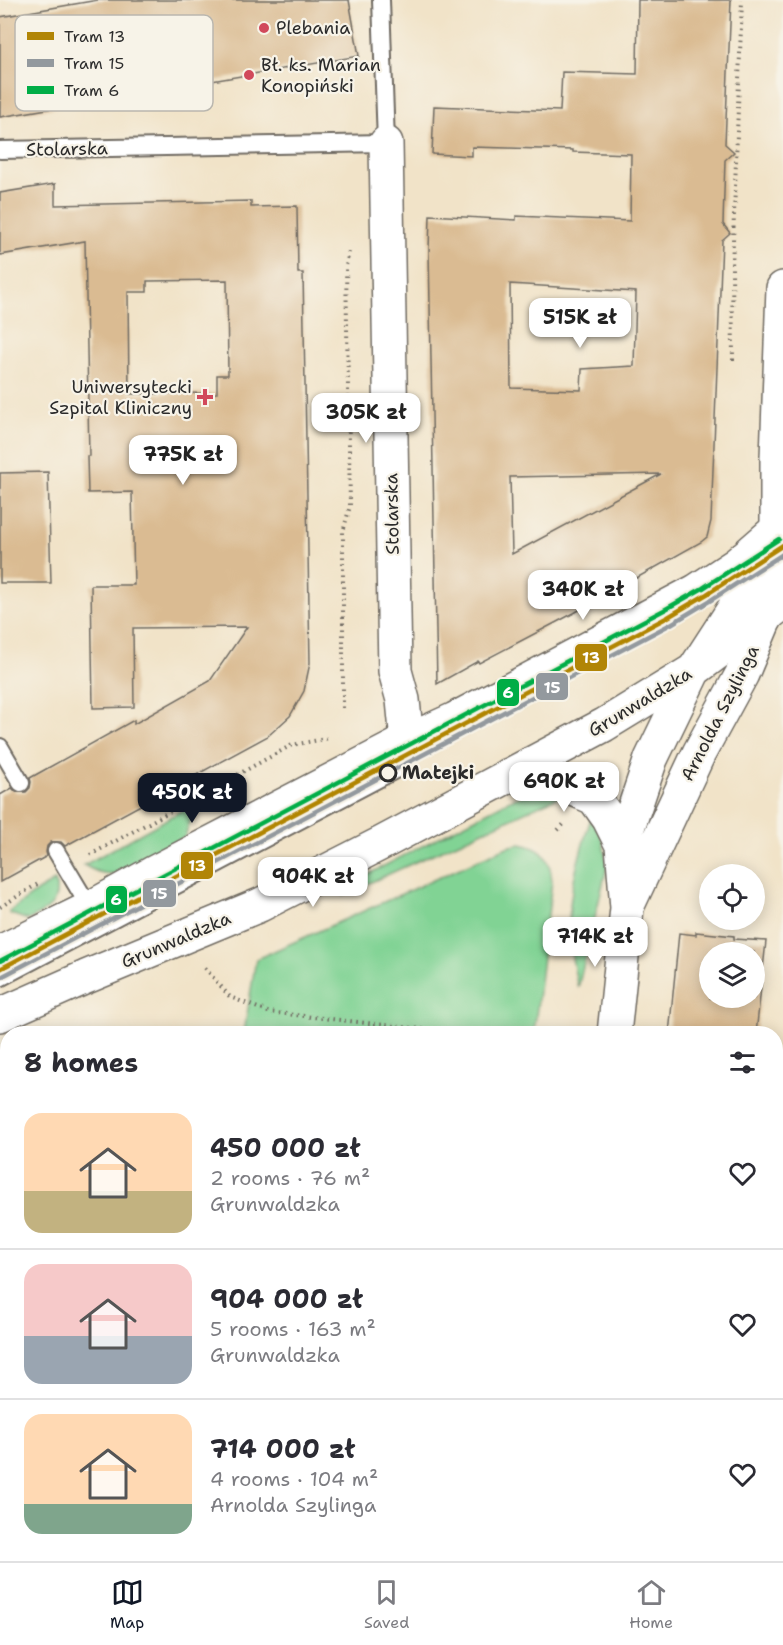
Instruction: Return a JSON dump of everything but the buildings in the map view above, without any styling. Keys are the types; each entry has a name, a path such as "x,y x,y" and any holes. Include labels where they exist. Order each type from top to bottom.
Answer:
{"street":[{"name":"Stolarska","path":"386,143 395,671 403,700 407,741"},
{"path":"0,952 90,908 407,741 455,719 696,591 737,564 780,527 777,458 783,288"},
{"name":"Arnolda Szylinga","path":"627,908 699,753 774,611 775,563 780,527"},
{"name":"Arnolda Szylinga","path":"615,1026 627,908 622,845 651,759 694,670 746,590 780,527"},
{"name":"Grunwaldzka","path":"0,1015 270,900 345,862 604,725 694,670 774,611"},
{"path":"509,775 549,779 594,798 609,819 622,845"}],"lane":[{"name":"Stolarska","path":"0,150 386,143 381,0"},
{"path":"0,978 401,766 407,741"},
{"path":"0,747 21,783"},
{"path":"56,851 90,908"}],"path":[{"path":"733,360 732,268 742,0"},
{"path":"343,708 343,532 350,506 346,266 350,246"},
{"path":"0,907 66,867 292,745 337,736"},
{"path":"200,963 230,997 268,1012 394,1026"}],"green space":[{"path":"534,794 560,796 343,895 340,889 508,801"},
{"path":"192,805 194,809 185,837 123,872 103,873 84,865"},
{"path":"591,818 603,841 607,867 578,988 570,946 570,903 575,874"},
{"path":"520,844 540,851 547,860 552,881 535,1026 245,1026 256,959 507,847"},
{"path":"55,881 56,896 54,902 46,910 28,920 9,912 39,890"}],"tram line":[{"name":"6","path":"0,961 664,610 779,539"},
{"name":"13","path":"0,969 668,617 783,545"},
{"name":"15","path":"3,976 671,624 783,554"}],"place":[{"name":"Plebania","path":"264,28"},
{"name":"Bł. ks. Marian Konopiński","path":"249,75"},
{"name":"Uniwersytecki Szpital Kliniczny","path":"205,397"},
{"name":"Matejki","path":"388,773"}]}
